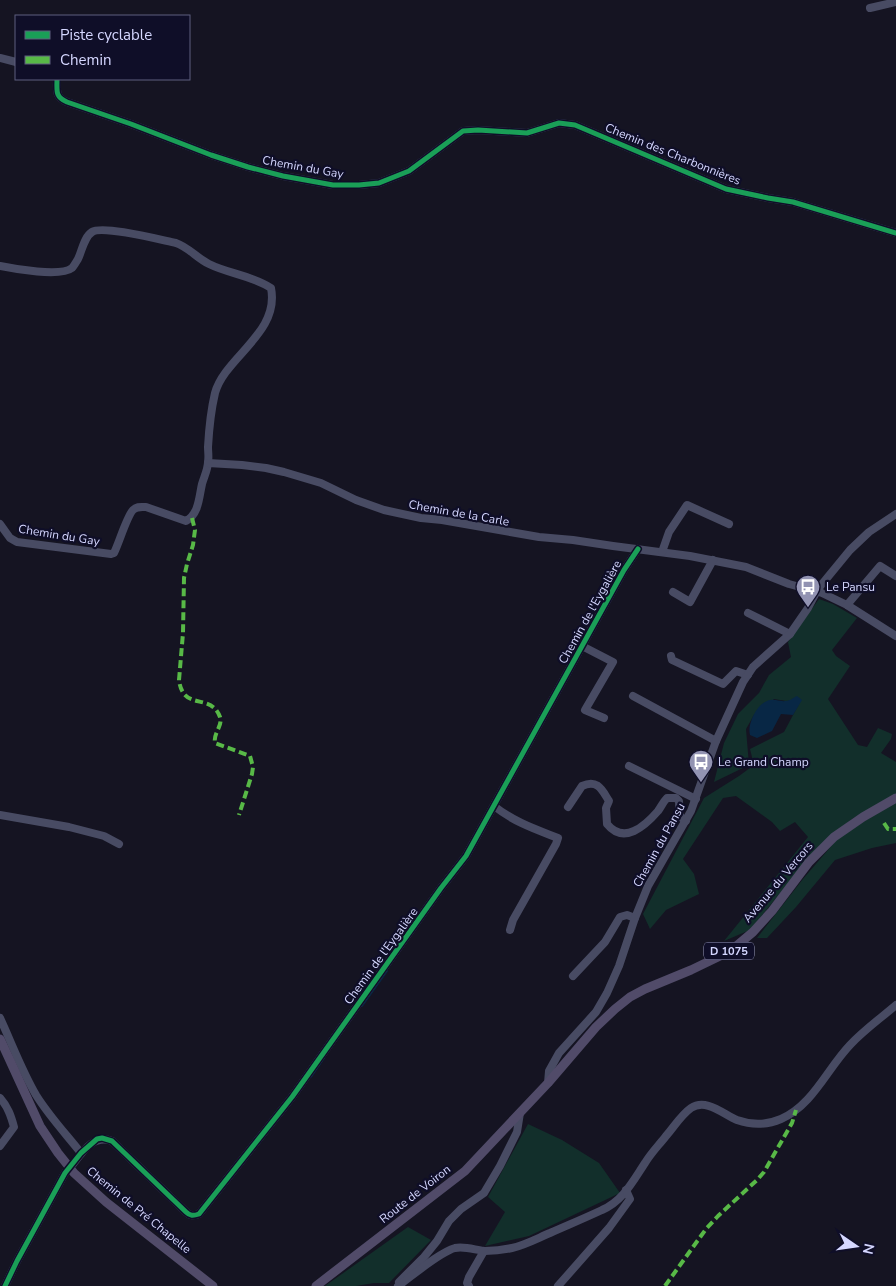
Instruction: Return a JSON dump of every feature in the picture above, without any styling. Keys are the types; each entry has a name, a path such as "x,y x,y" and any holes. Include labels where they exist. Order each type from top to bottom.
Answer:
{"main road":[{"name":"Avenue du Vercors","path":"520,1112 596,1027 615,1009 630,997 645,989 691,970 734,948 766,918 809,862 834,838 863,817 896,797"},
{"name":"Chemin de Pré Chapelle","path":"0,1040 40,1126 74,1173 106,1202 213,1286"},
{"name":"Route de Voiron","path":"316,1286 465,1171 520,1112"},
{"name":"Chemin de Pré Chapelle","path":"191,1269 205,1286"}],"street":[{"path":"870,8 896,2"},
{"path":"0,58 15,62"},
{"name":"Chemin du Gay","path":"57,80 57,94 67,102 211,155 283,176 333,185 359,185 379,183 387,180 408,171 463,131 527,133 559,123"},
{"name":"Chemin des Charbonnières","path":"559,123 575,125 726,189 792,202 896,233"},
{"name":"Chemin du Gay","path":"0,266 39,272 63,272 71,269 77,261 85,242 92,232 109,230 184,246 211,265 259,280 270,288 272,296 266,320 255,339 218,384 212,412 208,463 196,510 192,518 186,521 146,507 136,508 132,512 114,553 111,554 17,542 10,538 0,524"},
{"name":"Chemin de la Carle","path":"208,463 242,465 284,472 321,483 356,500 384,510 421,518 539,537 662,552 746,567 789,584 817,591 847,605 896,636"},
{"path":"662,552 669,532 687,505 729,524"},
{"name":"Chemin du Pansu","path":"548,1082 549,1071 559,1053 596,1012 607,993 619,966 648,886 691,811 716,741 743,682 753,668 790,634 817,591 850,550 870,532 896,514"},
{"name":"Chemin de l'Eygalière","path":"73,1164 81,1153 97,1139 102,1138 112,1141 186,1212 194,1216 198,1214 292,1097 441,888 466,856 624,570 638,549"},
{"path":"673,592 690,602 713,560"},
{"path":"847,605 880,566 896,576"},
{"path":"748,613 790,634"},
{"path":"582,646 613,662 585,710 604,718"},
{"path":"671,656 672,660 724,684 736,671 748,675"},
{"path":"633,696 716,741"},
{"path":"629,766 696,798"},
{"path":"568,807 582,786 591,784 600,787 610,801 606,808 607,824 610,828 620,833 630,833 640,828 657,812 667,798 676,798 679,801 678,814 680,818 686,821"},
{"path":"494,806 506,816 558,838 513,920 510,930"},
{"path":"0,815 68,827 104,836 119,844"},
{"path":"573,976 605,942 620,917 627,915 635,918"},
{"path":"398,1286 448,1251 456,1248 495,1251 512,1248 531,1242 613,1205 626,1190 646,1160 691,1108 698,1105 712,1107 737,1120 754,1124 767,1123 782,1118 806,1102 851,1044 896,1005"},
{"path":"0,1018 28,1081 54,1120 81,1153"},
{"path":"0,1098 6,1104 14,1127 0,1146"},
{"path":"398,1286 399,1280 428,1252 449,1221 461,1209 484,1193 517,1132 520,1112"},
{"path":"5,1286 65,1172"},
{"path":"558,1286 609,1228 630,1199 626,1190"},
{"path":"469,1286 467,1283 469,1277 484,1250"}],"green space":[{"path":"819,599 833,604 857,618 832,650 836,656 850,666 828,699 858,745 867,747 878,728 892,734 891,739 881,753 896,762 896,795 852,819 818,847 750,930 724,941 808,837 795,822 780,831 772,822 736,796 723,798 683,859 694,874 699,894 666,910 650,929 643,914 704,798 754,765 750,749 784,732 801,700 786,701 774,699 754,715 746,729 749,765 714,782 724,743 738,714 759,693 769,675 791,657 788,642"},
{"path":"896,802 896,843 872,848 835,860 767,938 757,938 803,879 840,836"},
{"path":"528,1124 562,1140 599,1163 620,1193 529,1236 485,1246 505,1212 488,1197"},
{"path":"408,1227 431,1240 389,1283 325,1286"}],"water":[{"path":"797,696 802,700 793,715 781,714 772,731 757,738 750,735 749,731 753,716 763,703 772,700 787,701"}],"waterway":[{"path":"362,1006 387,971"},
{"path":"311,1077 324,1058"}],"marked path":[{"path":"192,518 195,530 184,578 183,633 179,680 186,696 210,705 216,710 221,720 215,736 215,743 250,756 253,767 252,774 239,815"},
{"path":"884,823 888,829 896,829"},
{"path":"665,1286 706,1229 764,1172 792,1123 796,1110"}],"cycle path":[{"path":"57,80 59,96 67,102 211,155 283,176 333,185 379,183 409,171 463,131 527,133 559,123 575,125 726,189 793,202 896,233"},
{"path":"5,1286 65,1173 81,1153 97,1139 102,1138 112,1141 187,1213 192,1215 199,1214 292,1097 441,888 466,856 624,570 638,549"}],"place":[{"name":"Le Pansu","path":"808,608"},
{"name":"Le Grand Champ","path":"701,783"}]}
